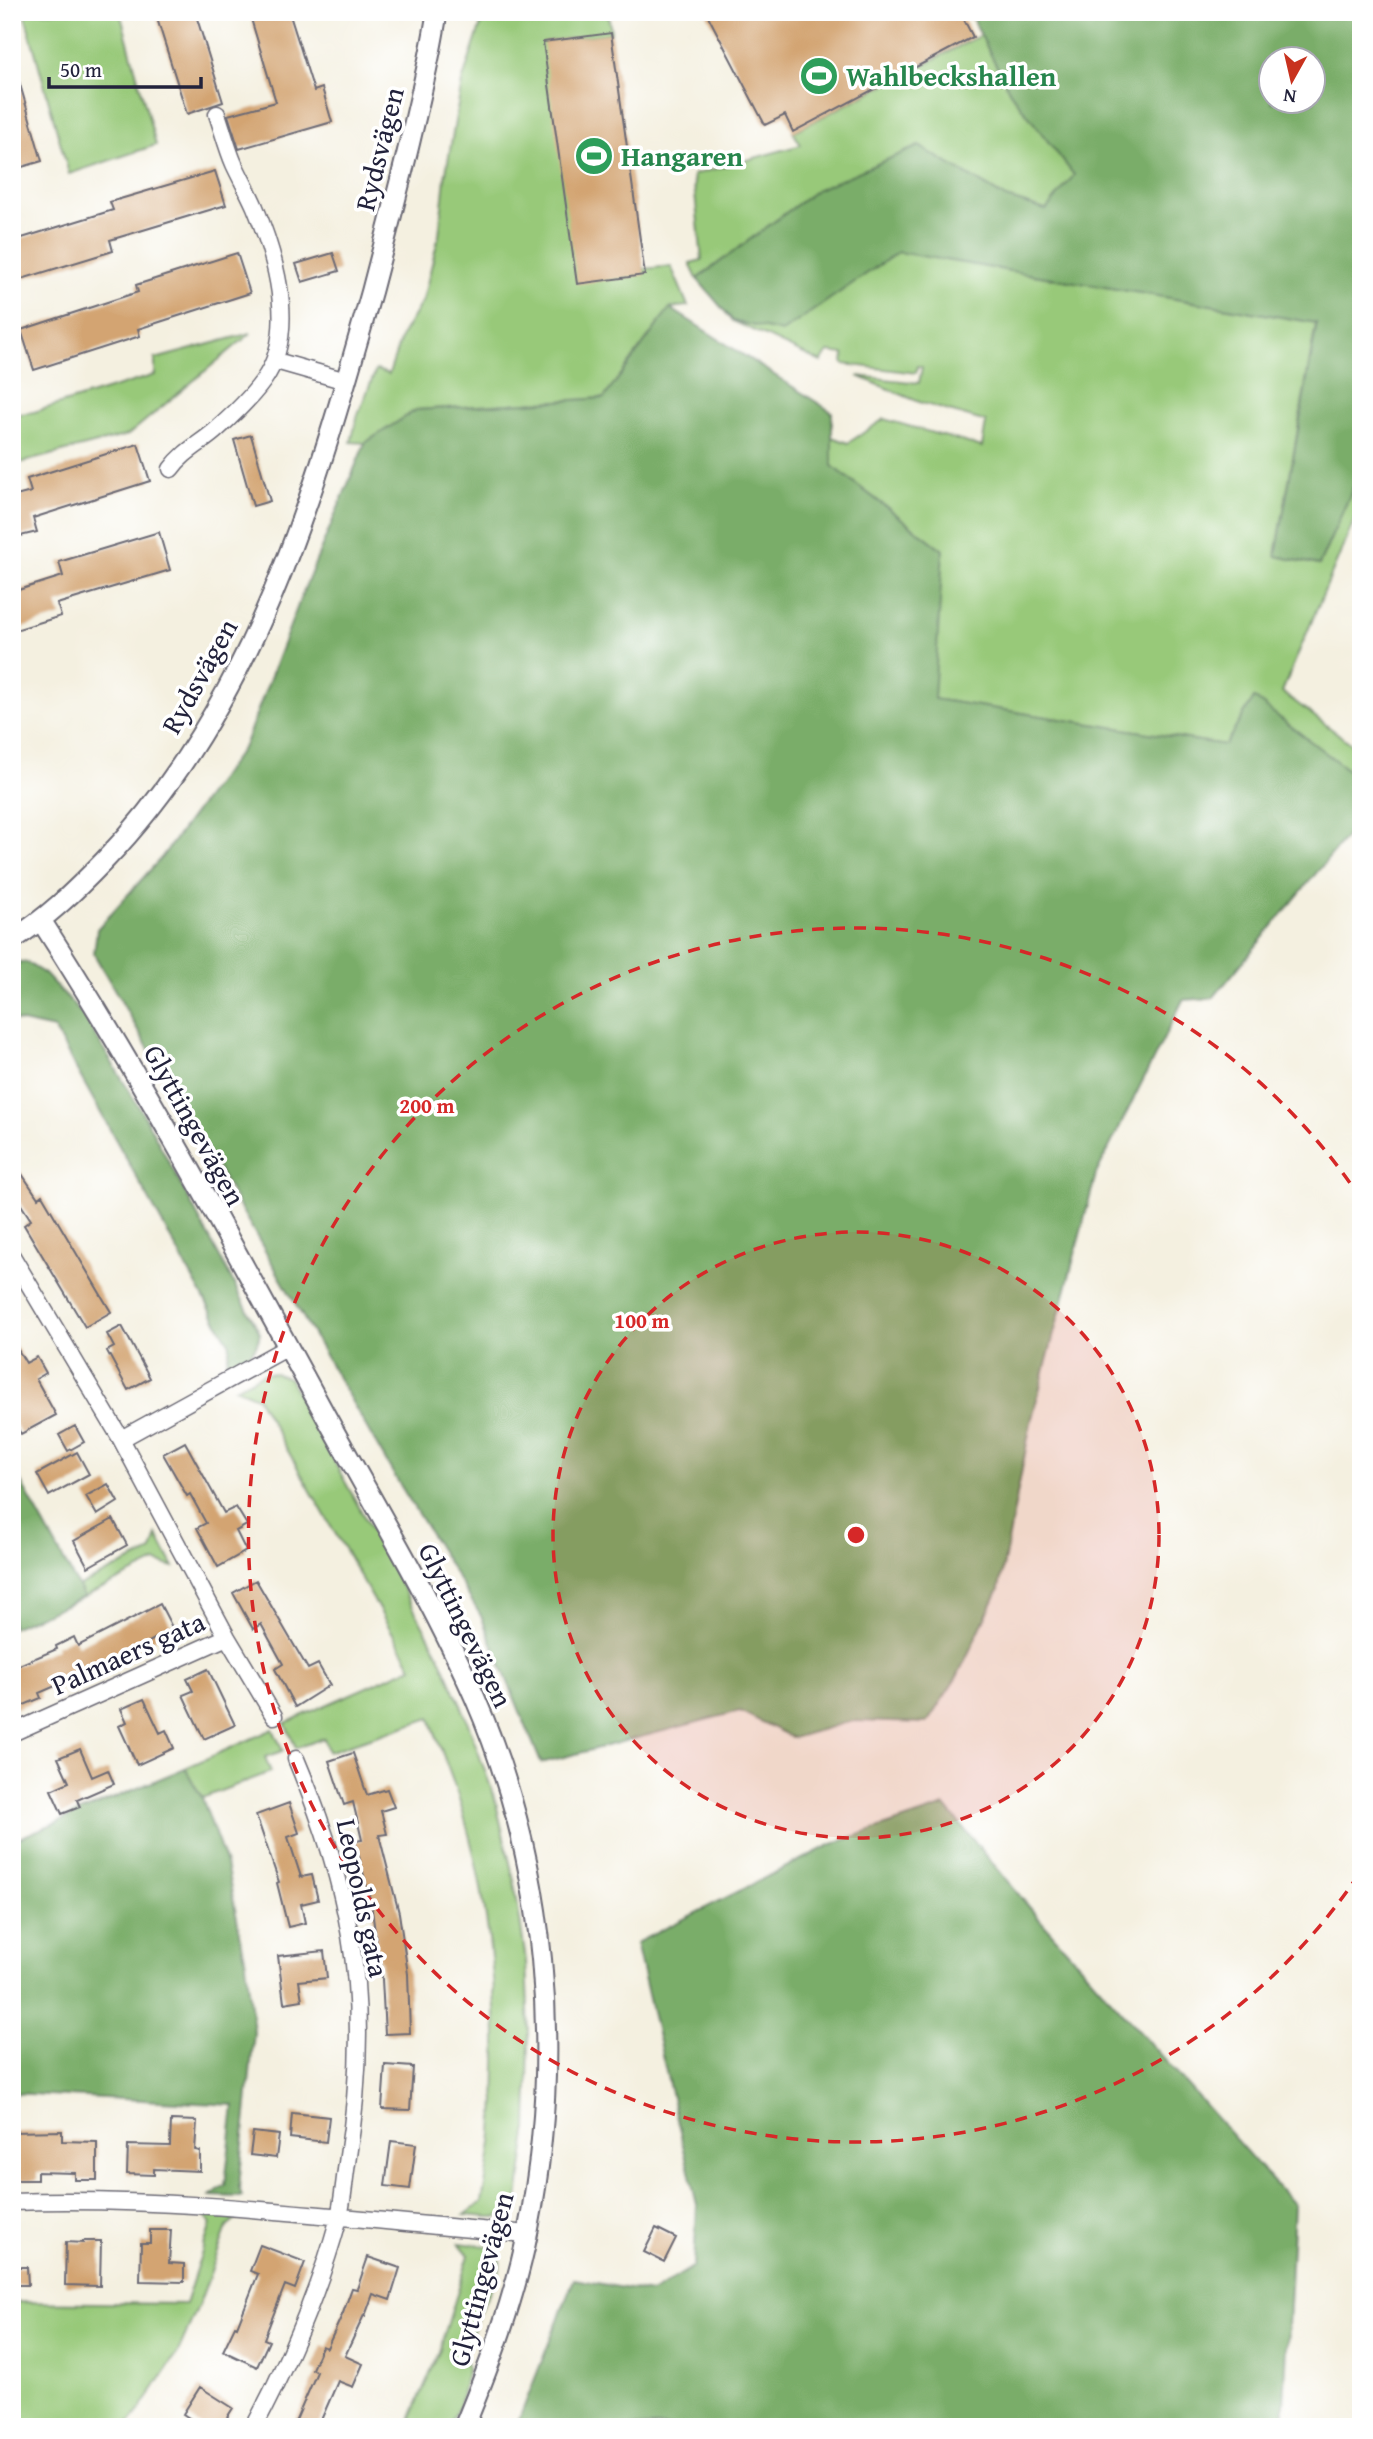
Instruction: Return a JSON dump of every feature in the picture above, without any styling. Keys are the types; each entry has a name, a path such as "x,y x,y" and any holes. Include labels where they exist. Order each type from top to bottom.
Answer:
{"street":[{"name":"Rydsvägen","path":"432,51 437,12"},
{"name":"Rydsvägen","path":"12,940 42,922 145,816 205,730 226,694 284,570 346,381 390,222 432,51 446,12"},
{"path":"171,469 178,459 214,432 247,401 276,361 281,336 279,286 256,208 233,163 217,114"},
{"path":"276,361 346,381"},
{"name":"Glyttingevägen","path":"42,922 105,1020 419,1586 475,1698 498,1759 517,1823 531,1880 545,1994 546,2050 542,2131 528,2234 504,2323 464,2427"},
{"name":"Palmaers gata","path":"12,1256 121,1439 274,1716"},
{"path":"121,1439 288,1347"},
{"name":"Palmaers gata","path":"12,1733 228,1637"},
{"name":"Leopolds gata","path":"254,2427 287,2363 309,2309 338,2218 354,2122 358,2008 350,1937 337,1873 319,1815 296,1759"},
{"path":"12,2202 141,2203 528,2234"}],"green space":[{"path":"24,12 120,12 156,145 69,174"},
{"path":"485,12 608,12 611,33 544,42 644,269 671,266 688,306 670,308 604,398 416,410 365,443 351,442 358,414 376,370 389,374 402,335 423,300 439,235 445,178 462,82"},
{"path":"969,12 1361,12 1361,470 1319,565 1276,556 1317,323 898,252 782,332 733,321 697,279 818,189 919,146 1006,198 1046,210 1074,175 1010,92"},
{"path":"981,35 1010,92 1074,175 1046,211 1006,198 919,146 818,189 697,279 690,263 702,260 693,175 801,145 793,132"},
{"path":"898,252 1316,323 1276,556 1319,565 1361,470 1361,504 1282,692 1361,751 1361,780 1254,699 1225,745 933,699 943,550 832,466 832,437 848,443 884,419 982,447 986,422 919,402 858,376 919,383 922,367 917,366 916,373 843,364 844,354 828,352 821,362 733,321 783,331"},
{"path":"670,308 832,412 832,466 943,550 934,699 1225,745 1254,698 1361,780 1361,819 1213,998 1183,1000 1096,1174 1031,1422 999,1589 957,1677 927,1723 851,1721 793,1738 740,1711 541,1763 481,1616 394,1475 94,954 97,929 161,858 244,746 303,592 365,443 416,410 604,398"},
{"path":"251,333 128,435 12,465 12,415 34,412 155,375 155,359"},
{"path":"26,962 45,974 83,1015 145,1117 260,1333 252,1352 225,1370 230,1345 54,1029 12,1020 12,963"},
{"path":"274,1373 289,1378 439,1655 464,1712 495,1799 514,1880 526,1961 529,2032 527,2134 517,2205 512,2211 500,2216 465,2215 482,2202 491,2150 495,2091 495,2007 480,1880 459,1799 430,1718 328,1752 324,1738 296,1748 285,1723 412,1667 257,1397 235,1388 262,1374"},
{"path":"12,1466 84,1597 12,1628"},
{"path":"157,1535 174,1567 156,1562 84,1597 79,1586 152,1551"},
{"path":"273,1729 283,1751 265,1757 271,1772 202,1798 185,1768"},
{"path":"185,1768 202,1798 226,1864 246,1963 254,2032 239,2187 242,2197 210,2196 225,2185 234,2105 12,2093 12,1841"},
{"path":"945,1806 1040,1920 1294,2205 1283,2427 516,2427 574,2279 651,2293 694,2266 697,2205 636,1943 832,1844"},
{"path":"205,2214 238,2218 227,2227 178,2352 126,2427 12,2427 12,2302 185,2304 211,2224"},
{"path":"459,2243 494,2249 500,2262 499,2273 479,2312 464,2358 468,2368 459,2405 449,2427 407,2427 439,2352 469,2255"}],"building":[{"path":"155,12 195,12 223,102 187,114"},
{"path":"249,12 289,12 314,91 322,88 332,122 239,149 228,115 276,102"},
{"name":"Wahlbeckshallen","path":"706,12 960,12 973,37 793,132 785,115 765,125"},
{"name":"Hangaren","path":"611,33 645,275 577,284 543,42"},
{"path":"12,74 17,74 42,161 12,170"},
{"path":"215,171 226,205 110,240 113,251 12,282 12,241 113,210 110,202"},
{"path":"237,253 250,293 138,329 140,336 34,370 21,330 138,292 136,285"},
{"path":"333,253 339,271 302,282 296,264"},
{"path":"251,435 270,501 253,506 234,440"},
{"path":"138,444 150,481 33,518 37,532 12,538 12,497 31,492 27,479"},
{"path":"159,532 170,570 57,604 61,616 12,631 12,592 63,576 59,562"},
{"path":"12,1159 38,1198 42,1195 111,1312 85,1327 24,1225 31,1220 12,1191"},
{"path":"122,1326 150,1378 128,1390 107,1351 114,1347 107,1334"},
{"path":"12,1340 26,1363 37,1357 46,1373 36,1379 56,1415 21,1434 12,1419"},
{"path":"75,1426 84,1442 68,1451 59,1435"},
{"path":"185,1442 224,1513 236,1507 247,1525 236,1531 246,1551 218,1567 197,1528 206,1523 163,1454"},
{"path":"77,1452 89,1474 49,1496 37,1474"},
{"path":"108,1484 118,1502 97,1515 86,1496"},
{"path":"113,1519 127,1545 88,1567 74,1541"},
{"path":"256,1580 308,1669 318,1664 330,1685 295,1707 275,1669 283,1664 261,1624 253,1629 233,1593"},
{"path":"160,1604 173,1629 112,1662 114,1667 72,1685 69,1680 39,1693 41,1698 12,1710 12,1668 57,1649 56,1646 74,1637 78,1646"},
{"path":"208,1669 235,1725 204,1739 183,1695 193,1691 187,1679"},
{"path":"144,1699 160,1733 166,1730 174,1748 137,1765 119,1726 127,1722 121,1709"},
{"path":"80,1749 92,1777 108,1770 114,1784 77,1800 80,1807 62,1814 51,1790 69,1782 58,1758"},
{"path":"353,1753 367,1795 387,1789 394,1807 381,1811 387,1834 379,1835 399,1913 408,1974 410,2033 385,2034 381,1961 371,1903 355,1841 362,1840 353,1802 344,1805 329,1761"},
{"path":"289,1803 299,1833 288,1837 301,1877 312,1875 318,1900 301,1904 305,1923 288,1927 277,1883 279,1882 256,1815"},
{"path":"324,1951 327,1978 299,1981 302,2000 284,2003 278,1956"},
{"path":"385,2065 413,2067 410,2110 382,2109"},
{"path":"292,2113 329,2117 326,2142 290,2138"},
{"path":"171,2120 197,2121 195,2150 200,2151 200,2171 154,2169 154,2175 127,2174 128,2145 170,2146"},
{"path":"62,2131 62,2141 97,2142 97,2180 75,2180 75,2173 37,2172 37,2180 12,2180 12,2132"},
{"path":"253,2132 279,2135 276,2158 250,2155"},
{"path":"391,2141 416,2144 410,2189 385,2186"},
{"path":"656,2228 676,2238 664,2262 644,2252"},
{"path":"150,2230 171,2230 169,2263 184,2264 184,2282 140,2281 141,2243 150,2243"},
{"path":"101,2241 100,2286 65,2285 66,2242"},
{"path":"260,2245 305,2262 295,2289 285,2285 264,2339 269,2341 257,2367 223,2351 235,2326 237,2327 258,2274 250,2271"},
{"path":"368,2257 400,2268 390,2300 373,2294 345,2356 363,2364 353,2387 338,2381 318,2427 293,2427 317,2372 312,2369 322,2346 327,2348 352,2288 357,2289"},
{"path":"12,2267 27,2267 28,2285 12,2285"},
{"path":"200,2387 233,2408 221,2427 203,2427 183,2414"}],"place":[{"name":"Wahlbeckshallen","path":"819,76"},
{"name":"Hangaren","path":"594,156"}]}
